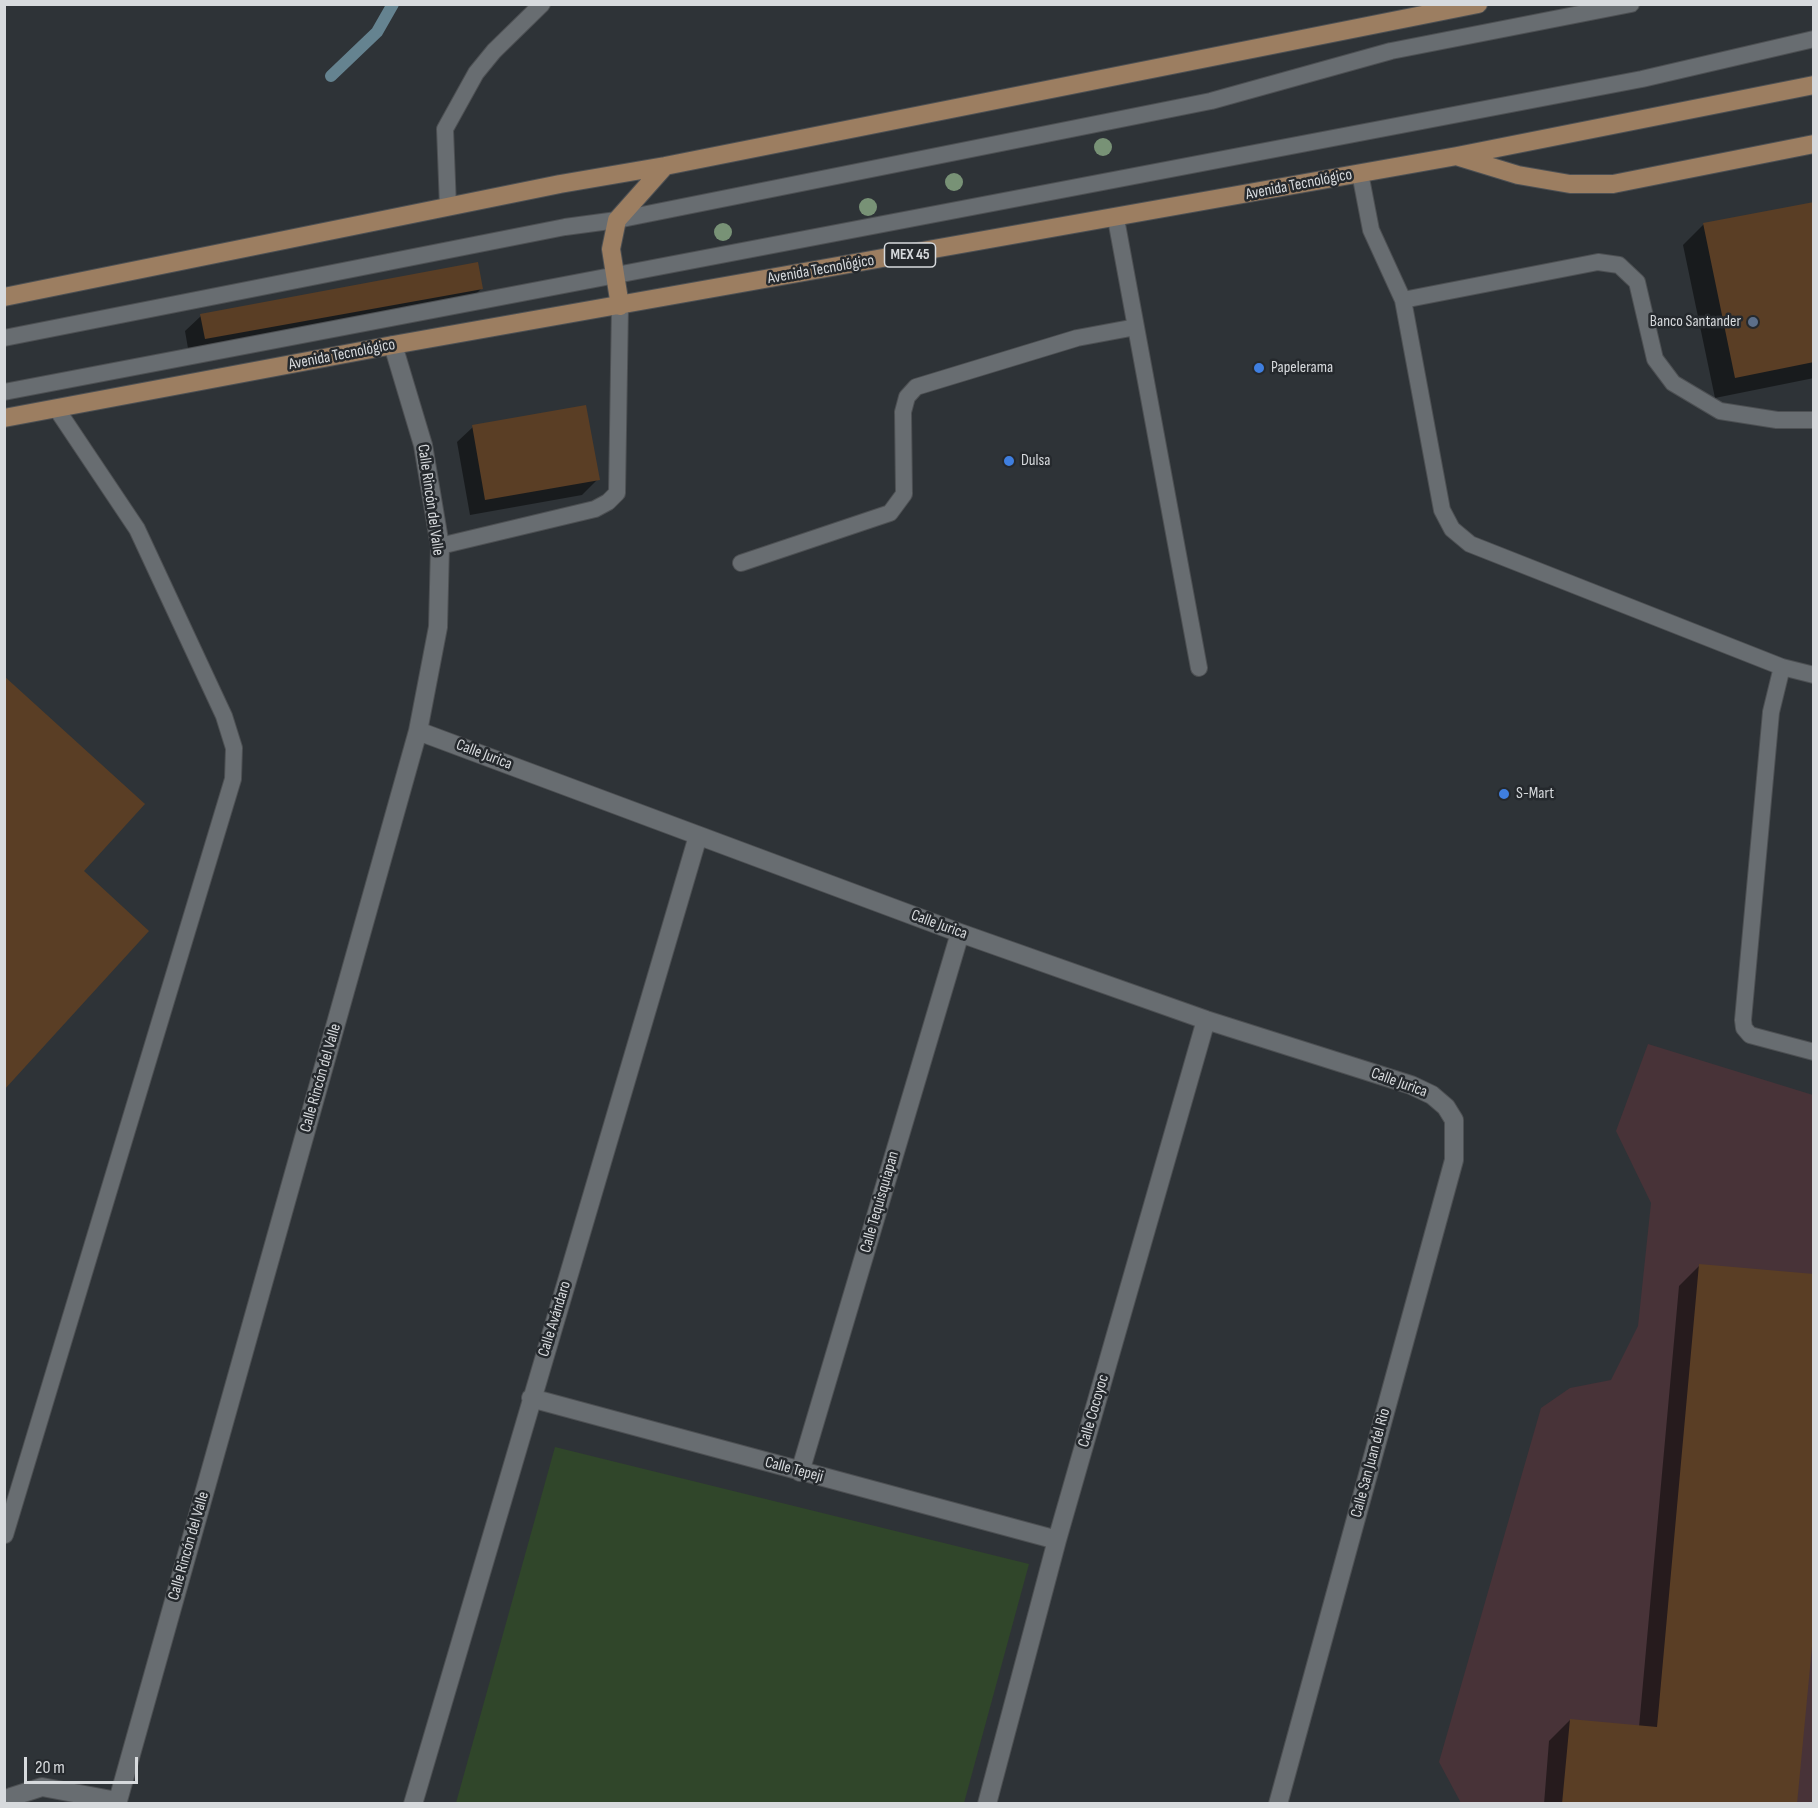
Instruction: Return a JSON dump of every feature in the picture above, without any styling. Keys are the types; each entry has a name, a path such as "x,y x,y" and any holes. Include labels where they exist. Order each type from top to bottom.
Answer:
{"main road":[{"path":"4,297 1478,4"},
{"name":"Avenida Tecnológico","path":"4,418 393,345 1116,219 1457,156 1814,85"},
{"path":"1457,156 1518,176 1569,184 1613,184 1814,144"},
{"path":"620,306 611,249 617,220 665,166"}],"street":[{"name":"Calle Rincón del Valle","path":"117,1802 418,731 438,627 440,546 423,445 393,345"},
{"name":"Calle Jurica","path":"418,731 960,933 1206,1020 1411,1085 1432,1095 1446,1107 1454,1120"},
{"name":"Calle Avándaro","path":"413,1803 698,836"},
{"name":"Calle Tequisquiapan","path":"800,1472 960,933"},
{"name":"Calle Cocoyoc","path":"987,1803 1057,1540 1206,1020"},
{"name":"Calle San Juan del Rio","path":"1278,1803 1454,1160 1454,1120"},
{"name":"Calle Tepeji","path":"531,1398 1057,1540"},
{"path":"5,1803 11,1797 42,1787 117,1802"}],"lane":[{"path":"448,207 445,129 476,73 494,51 542,4"},
{"path":"4,338 554,230 617,220 1211,101 1391,51 1631,4"},
{"path":"4,392 573,281 615,276 1642,79 1814,39"},
{"path":"1360,173 1371,230 1403,300 1442,510 1452,529 1470,544 1782,667 1814,675"},
{"path":"1116,219 1199,668"},
{"path":"1403,300 1598,262 1618,265 1636,282 1655,359 1673,383 1720,411 1777,420 1814,420"},
{"path":"440,546 595,509 608,502 617,493 620,306"},
{"path":"741,563 890,513 904,494 903,412 907,397 916,387 1077,338 1136,327"},
{"path":"5,1535 233,779 234,748 224,716 137,529 56,408"},
{"path":"1782,667 1772,712 1743,1020 1744,1028 1750,1035 1814,1052"}],"shaded area":[{"path":"1648,1044 1813,1095 1813,1803 1461,1803 1439,1762 1541,1408 1570,1388 1611,1380 1638,1326 1651,1203 1616,1131"}],"green space":[{"path":"555,1447 1029,1564 964,1803 456,1803"}],"building":[{"path":"1814,202 1814,362 1735,378 1703,223"},
{"path":"478,262 483,289 205,339 200,314"},
{"path":"586,405 600,480 485,500 472,425"},
{"path":"4,676 145,804 84,871 149,931 4,1090"},
{"path":"1699,1264 1814,1274 1814,1626 1797,1804 1562,1804 1570,1719 1657,1727"}],"waterway":[{"path":"331,76 377,32 393,4"}],"place":[{"name":"Banco Santander","path":"1753,322"},
{"name":"Papelerama","path":"1259,368"},
{"name":"Dulsa","path":"1009,461"},
{"name":"S-Mart","path":"1504,794"}]}
